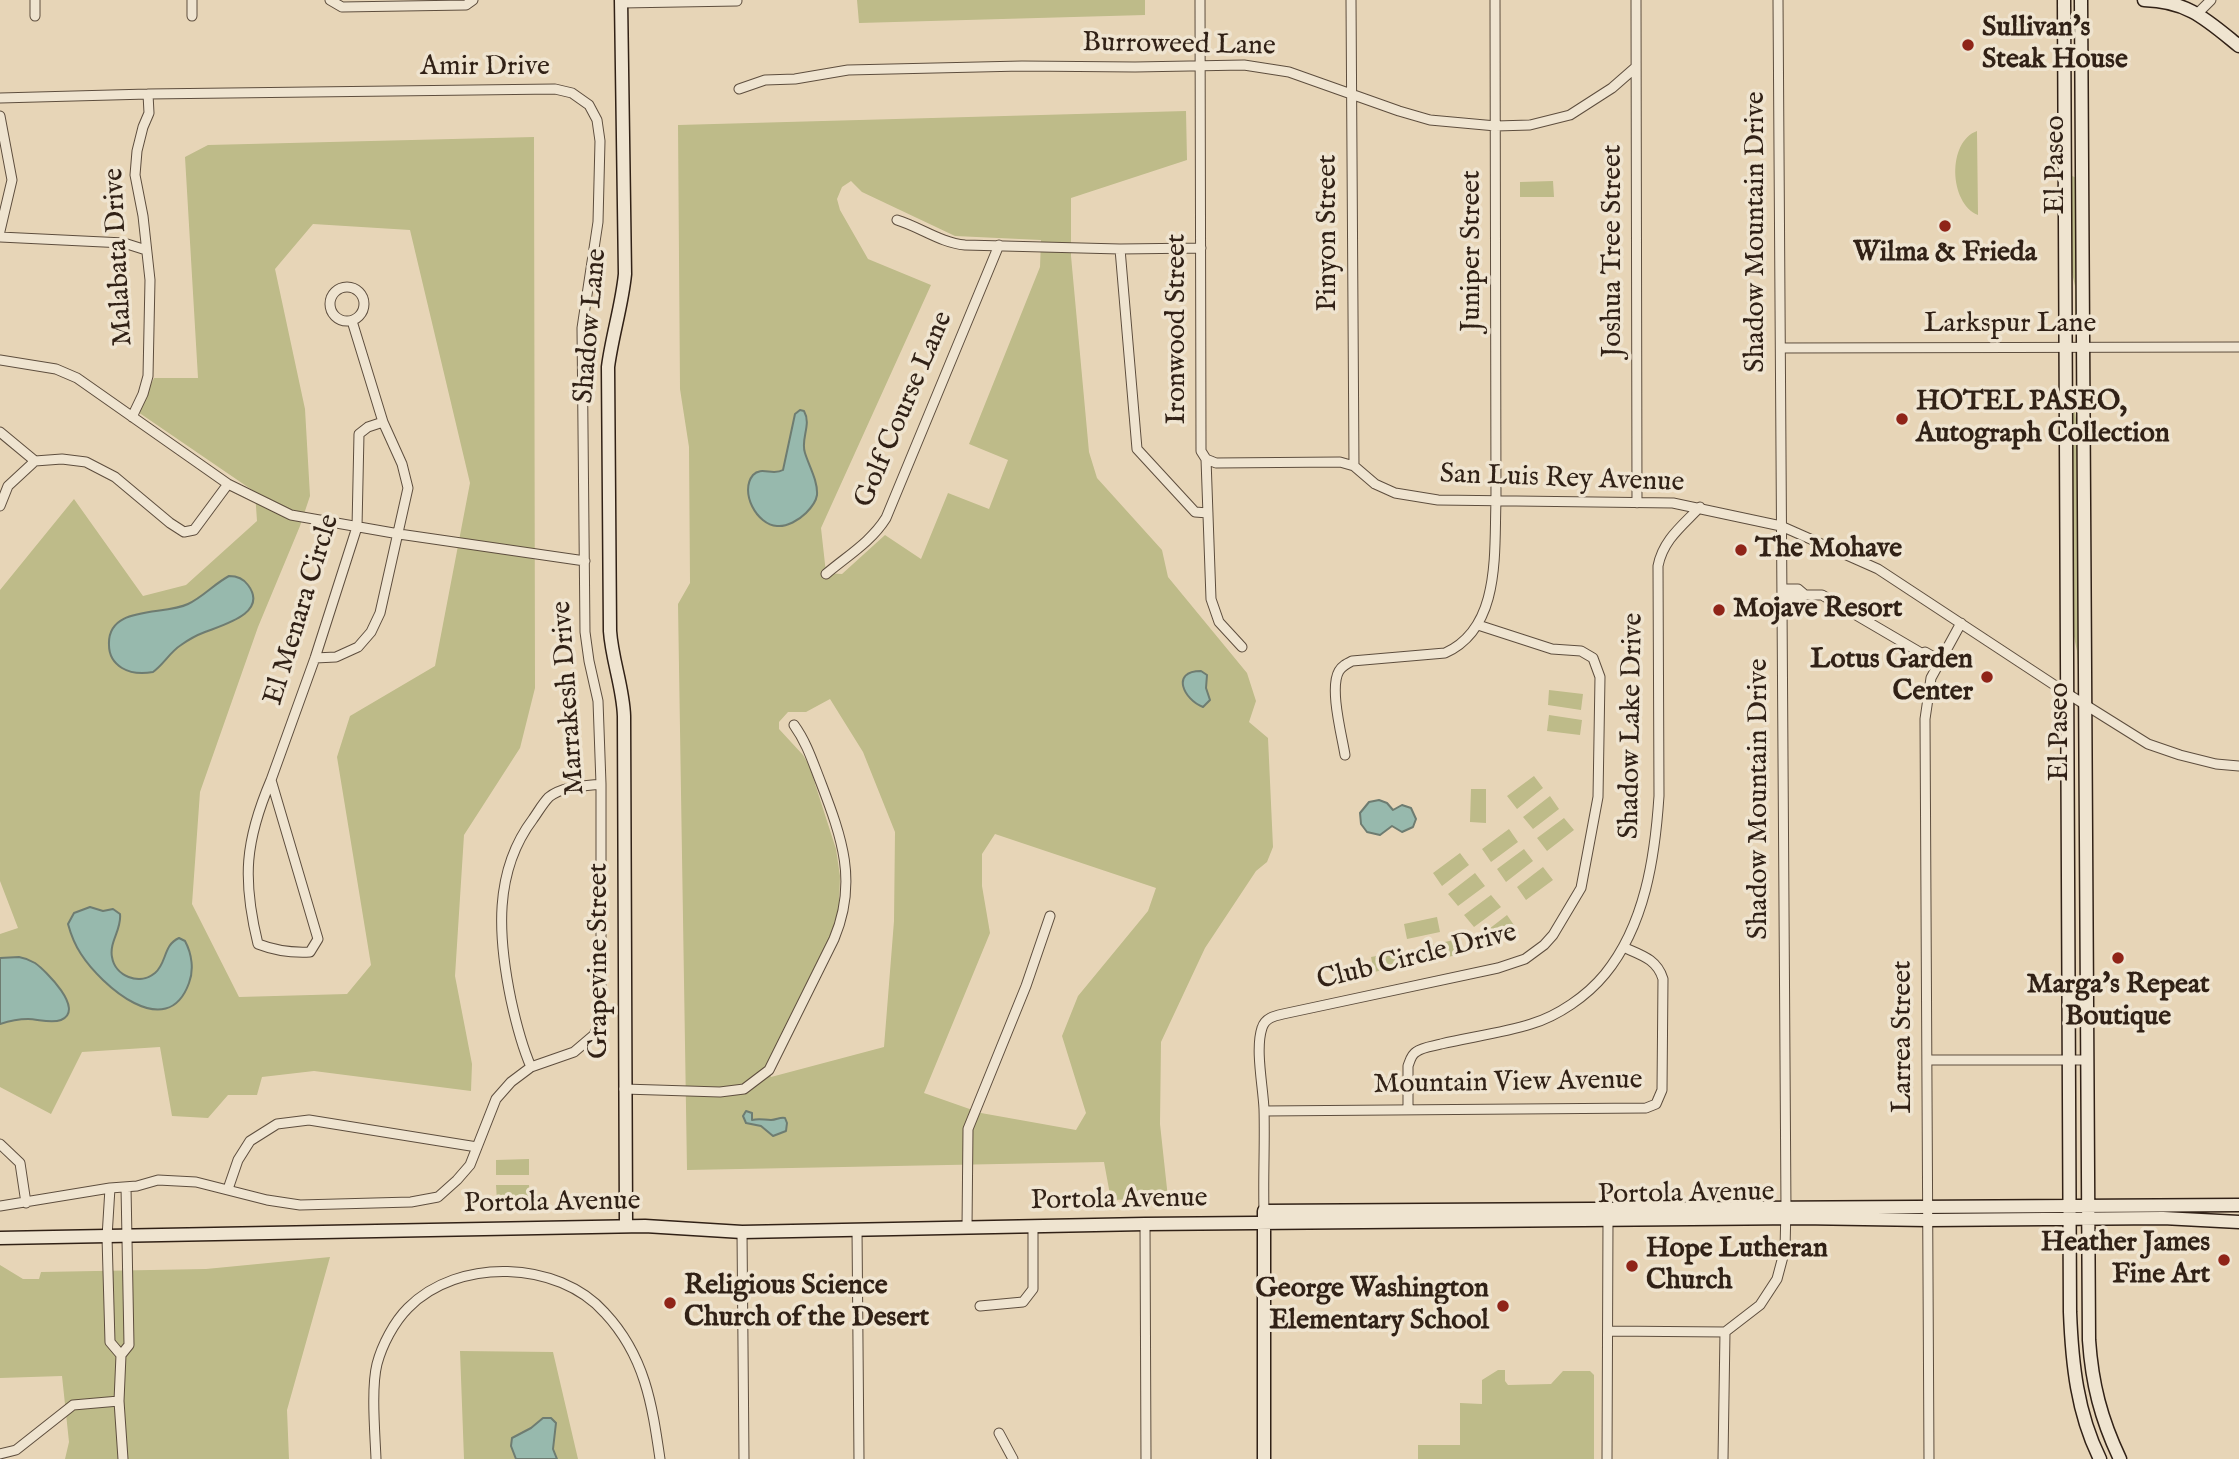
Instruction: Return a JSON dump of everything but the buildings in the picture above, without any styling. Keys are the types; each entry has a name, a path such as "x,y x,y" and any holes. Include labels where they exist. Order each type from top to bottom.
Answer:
{"street":[{"path":"34,16 35,0"},
{"path":"192,0 192,16"},
{"path":"330,0 342,6 470,2"},
{"name":"Ironwood Street","path":"1200,0 1201,451 1206,459 1211,599 1219,622 1242,647"},
{"name":"Pinyon Street","path":"1351,0 1353,466"},
{"name":"Juniper Street","path":"1478,625 1491,584 1496,501 1495,0"},
{"name":"Joshua Tree Street","path":"1636,0 1637,503"},
{"name":"Shadow Mountain Drive","path":"1725,1332 1760,1305 1777,1279 1785,1249 1778,0"},
{"name":"El Paseo","path":"2064,0 2070,1060 2093,1380 2101,1412 2120,1459"},
{"name":"El Paseo","path":"2081,0 2088,1181 2070,1248 2071,1339 2078,1394 2100,1459"},
{"path":"2144,0 2165,1 2198,13 2239,46"},
{"path":"2198,13 2211,0"},
{"path":"622,2 737,1"},
{"name":"Shadow Lane","path":"622,2 625,274 611,344 608,381 610,631 612,657 623,696"},
{"name":"Burroweed Lane","path":"739,89 765,80 795,79 848,70 1244,65 1276,68 1430,120 1496,126 1530,125 1570,115 1612,88 1636,66"},
{"name":"Amir Drive","path":"0,98 555,89 572,93 589,105 597,120 600,141 598,222 582,328 585,561"},
{"name":"Malabata Drive","path":"132,417 148,376 150,280 143,216 135,175 137,151 149,113 148,94"},
{"path":"0,116 12,180 0,231"},
{"path":"2065,150 2073,157 2081,150"},
{"path":"2065,174 2073,169 2082,173"},
{"path":"897,220 915,225 954,244 1119,249 1201,248"},
{"path":"0,237 124,243 146,250"},
{"name":"Golf Course Lane","path":"826,574 866,542 886,518 999,245"},
{"path":"1119,249 1137,449 1195,512 1208,513"},
{"path":"2065,255 2073,283 2073,335"},
{"path":"315,658 336,657 358,648 371,632 380,613 408,488 402,464 383,422 352,321"},
{"name":"Larkspur Lane","path":"1781,348 2239,347"},
{"name":"Marrakesh Drive","path":"0,360 56,369 77,379 228,484 291,515 585,561 585,632 598,701 601,784 601,1019 594,1035 574,1052 531,1067 511,1082 496,1100 470,1165 438,1197 411,1202 300,1205 267,1200 196,1182 159,1180 137,1186 0,1206"},
{"name":"El Menara Circle","path":"271,780 317,939 310,952 274,950 258,944 249,908 248,860 257,813 315,658 357,527 359,434 368,427 383,422"},
{"path":"0,432 36,461"},
{"path":"0,506 8,486 36,461 62,459 86,462 114,477 184,532 194,530 228,484"},
{"path":"1206,459 1216,463 1340,462 1353,466"},
{"name":"San Luis Rey Avenue","path":"1353,466 1375,484 1395,493 1438,500 1673,503 1781,526 1878,569 2148,744 2216,764 2239,766"},
{"name":"Shadow Lake Drive","path":"1408,1110 1408,1066 1416,1052 1464,1038 1531,1024 1558,1013 1584,995 1605,974 1623,947 1643,898 1657,834 1659,558 1668,541 1700,507"},
{"path":"1782,593 1798,589 1805,595 1822,595 1921,653 1925,652 1939,663"},
{"name":"Larrea Street","path":"1929,1459 1925,719 1931,678 1961,622"},
{"path":"1345,755 1335,688 1337,674 1342,666 1352,661 1445,653 1470,637 1478,625"},
{"name":"Club Circle Drive","path":"1264,1111 1261,1030 1271,1017 1498,968 1525,959 1553,935 1581,888 1598,797 1600,677 1593,658 1581,651 1552,649 1478,625"},
{"name":"Grapevine Street","path":"623,696 626,1226"},
{"path":"624,1090 720,1092 744,1089 769,1070 834,939 845,906 846,864 826,796 804,739 794,725"},
{"path":"531,1067 520,1042 501,936 500,914 510,860 523,832 550,797 579,786 601,784"},
{"path":"967,1227 968,1129 1026,986 1050,916"},
{"name":"Mountain View Avenue","path":"1264,1111 1646,1108 1656,1104 1662,1090 1663,979 1660,969 1653,961 1623,947"},
{"path":"1927,1060 2087,1060"},
{"path":"1264,1111 1264,1459"},
{"path":"228,1189 250,1141 277,1124 309,1120 477,1147"},
{"path":"0,1144 20,1163 26,1203"},
{"path":"123,1459 119,1401 121,1355 129,1345 126,1187"},
{"path":"110,1188 107,1237 110,1342 121,1355"},
{"name":"Portola Avenue","path":"0,1238 626,1226 742,1232 1145,1224 1264,1217 2079,1212 2239,1205"},
{"name":"Portola Avenue","path":"2151,1210 2188,1218 2239,1222"},
{"name":"Portola Avenue","path":"1928,1213 2008,1219 2079,1212"},
{"name":"Portola Avenue","path":"1264,1217 1608,1221 1786,1213"},
{"path":"1607,1459 1608,1221"},
{"path":"1145,1224 1146,1459"},
{"path":"980,1306 1023,1302 1033,1289 1033,1227"},
{"path":"857,1229 859,1459"},
{"path":"742,1232 744,1459"},
{"path":"376,1459 374,1409 377,1364 396,1323 407,1308 450,1281 514,1272 541,1275 569,1285 587,1296 617,1326 631,1346 644,1376 653,1407 660,1459"},
{"path":"1608,1331 1725,1332 1723,1459"},
{"path":"2071,1339 2081,1348 2085,1368 2093,1380"},
{"path":"0,1454 16,1450 73,1405 119,1401"},
{"path":"999,1433 1013,1459"}],"shaded area":[{"path":"857,0 1145,0 1145,15 859,23"},
{"path":"1186,111 1187,160 1071,198 1071,256 1089,452 1097,478 1162,550 1168,577 1247,673 1256,701 1249,722 1268,738 1273,847 1267,862 1256,871 1205,948 1161,1042 1160,1124 1168,1198 1111,1200 1104,1162 687,1170 678,604 690,583 689,447 680,389 678,125","holes":["851,181 862,192 955,236 1041,240 1040,267 969,444 1008,460 989,509 948,493 921,559 885,535 842,574 826,573 821,528 931,285 868,259 840,210 837,199 842,187","830,699 863,752 895,832 894,921 884,1047 771,1077 768,1068 830,938 839,907 840,876 836,849 809,765 779,729 779,722 788,712 806,712","995,834 1156,888 1148,911 1078,996 1062,1036 1086,1113 1076,1130 981,1113 924,1093 990,933 982,886 982,854"]},
{"path":"1977,131 1978,215 1968,208 1961,198 1955,173 1960,147 1967,137"},
{"path":"534,137 535,688 520,748 464,835 455,976 472,1064 471,1091 314,1071 262,1077 257,1095 228,1095 208,1118 172,1116 160,1047 82,1052 51,1114 0,1087 0,934 18,928 0,881 0,590 74,499 143,596 186,585 257,521 255,492 138,412 154,378 198,378 185,157 208,145","holes":["313,224 410,230 470,483 435,666 350,716 337,757 371,965 347,994 239,997 192,904 200,792 258,627 310,496 305,409 275,269"]},
{"path":"2072,176 2077,178 2077,331 2075,286 2071,268"},
{"path":"1553,181 1554,197 1520,197 1520,182"},
{"path":"2072,362 2078,430 2079,680 2073,632"},
{"path":"1549,690 1583,694 1581,710 1548,705"},
{"path":"1549,715 1582,720 1580,735 1547,731"},
{"path":"1534,776 1543,788 1517,809 1507,796"},
{"path":"1471,789 1486,789 1486,823 1470,822"},
{"path":"1550,796 1559,809 1533,829 1523,817"},
{"path":"1564,818 1574,830 1547,851 1537,838"},
{"path":"1509,829 1518,842 1491,862 1482,849"},
{"path":"1524,849 1533,861 1506,882 1497,869"},
{"path":"1460,853 1469,865 1442,886 1433,873"},
{"path":"1543,867 1553,880 1526,900 1517,887"},
{"path":"1475,873 1485,886 1458,906 1448,894"},
{"path":"1491,895 1501,907 1474,927 1464,915"},
{"path":"1507,915 1516,928 1490,948 1480,936"},
{"path":"1437,917 1440,932 1407,939 1404,924"},
{"path":"1454,940 1457,955 1424,962 1421,947"},
{"path":"1404,951 1407,965 1374,972 1371,957"},
{"path":"529,1159 529,1175 496,1175 496,1160"},
{"path":"496,1185 529,1185 530,1200 497,1201"},
{"path":"330,1257 287,1410 289,1459 65,1459 69,1442 62,1376 0,1378 0,1265 23,1279 39,1279 41,1272 206,1269"},
{"path":"460,1351 553,1352 578,1459 464,1459"},
{"path":"1498,1370 1505,1370 1505,1381 1508,1385 1551,1384 1563,1371 1590,1371 1594,1375 1594,1459 1418,1459 1418,1445 1460,1445 1460,1403 1482,1404 1482,1380"}],"water":[{"path":"800,410 804,411 806,416 804,448 815,479 817,495 811,507 800,518 777,526 757,514 749,498 749,482 756,472 783,470 795,414"},
{"path":"229,576 244,581 253,595 253,603 241,616 187,641 153,672 130,671 114,661 109,645 111,632 117,623 138,614 188,604"},
{"path":"1201,671 1207,675 1206,688 1210,700 1203,707 1190,698 1183,686 1186,676 1191,672"},
{"path":"1379,800 1387,803 1393,810 1402,805 1411,808 1416,819 1413,827 1402,832 1392,826 1380,835 1367,832 1361,824 1360,813 1369,802"},
{"path":"90,907 103,911 113,909 120,914 112,957 118,969 129,977 149,977 159,969 174,941 179,938 185,941 192,967 189,983 179,1001 166,1009 150,1009 134,1003 118,993 90,967 73,940 68,924 74,913"},
{"path":"19,957 35,963 61,990 69,1008 67,1015 61,1020 24,1019 0,1024 0,958"},
{"path":"746,1111 752,1113 752,1120 785,1118 786,1131 773,1136 761,1126 746,1123 743,1116"},
{"path":"543,1418 551,1418 556,1423 553,1449 557,1459 516,1459 511,1446 512,1438"}],"place":[{"name":"Sullivan's Steak House","path":"1968,45"},
{"name":"Wilma & Frieda","path":"1945,226"},
{"name":"HOTEL PASEO, Autograph Collection","path":"1902,419"},
{"name":"The Mohave","path":"1741,550"},
{"name":"Mojave Resort","path":"1719,610"},
{"name":"Lotus Garden Center","path":"1987,677"},
{"name":"Marga's Repeat Boutique","path":"2118,958"},
{"name":"Heather James Fine Art","path":"2224,1260"},
{"name":"Hope Lutheran Church","path":"1632,1266"},
{"name":"Religious Science Church of the Desert","path":"670,1303"},
{"name":"George Washington Elementary School","path":"1503,1306"}]}
